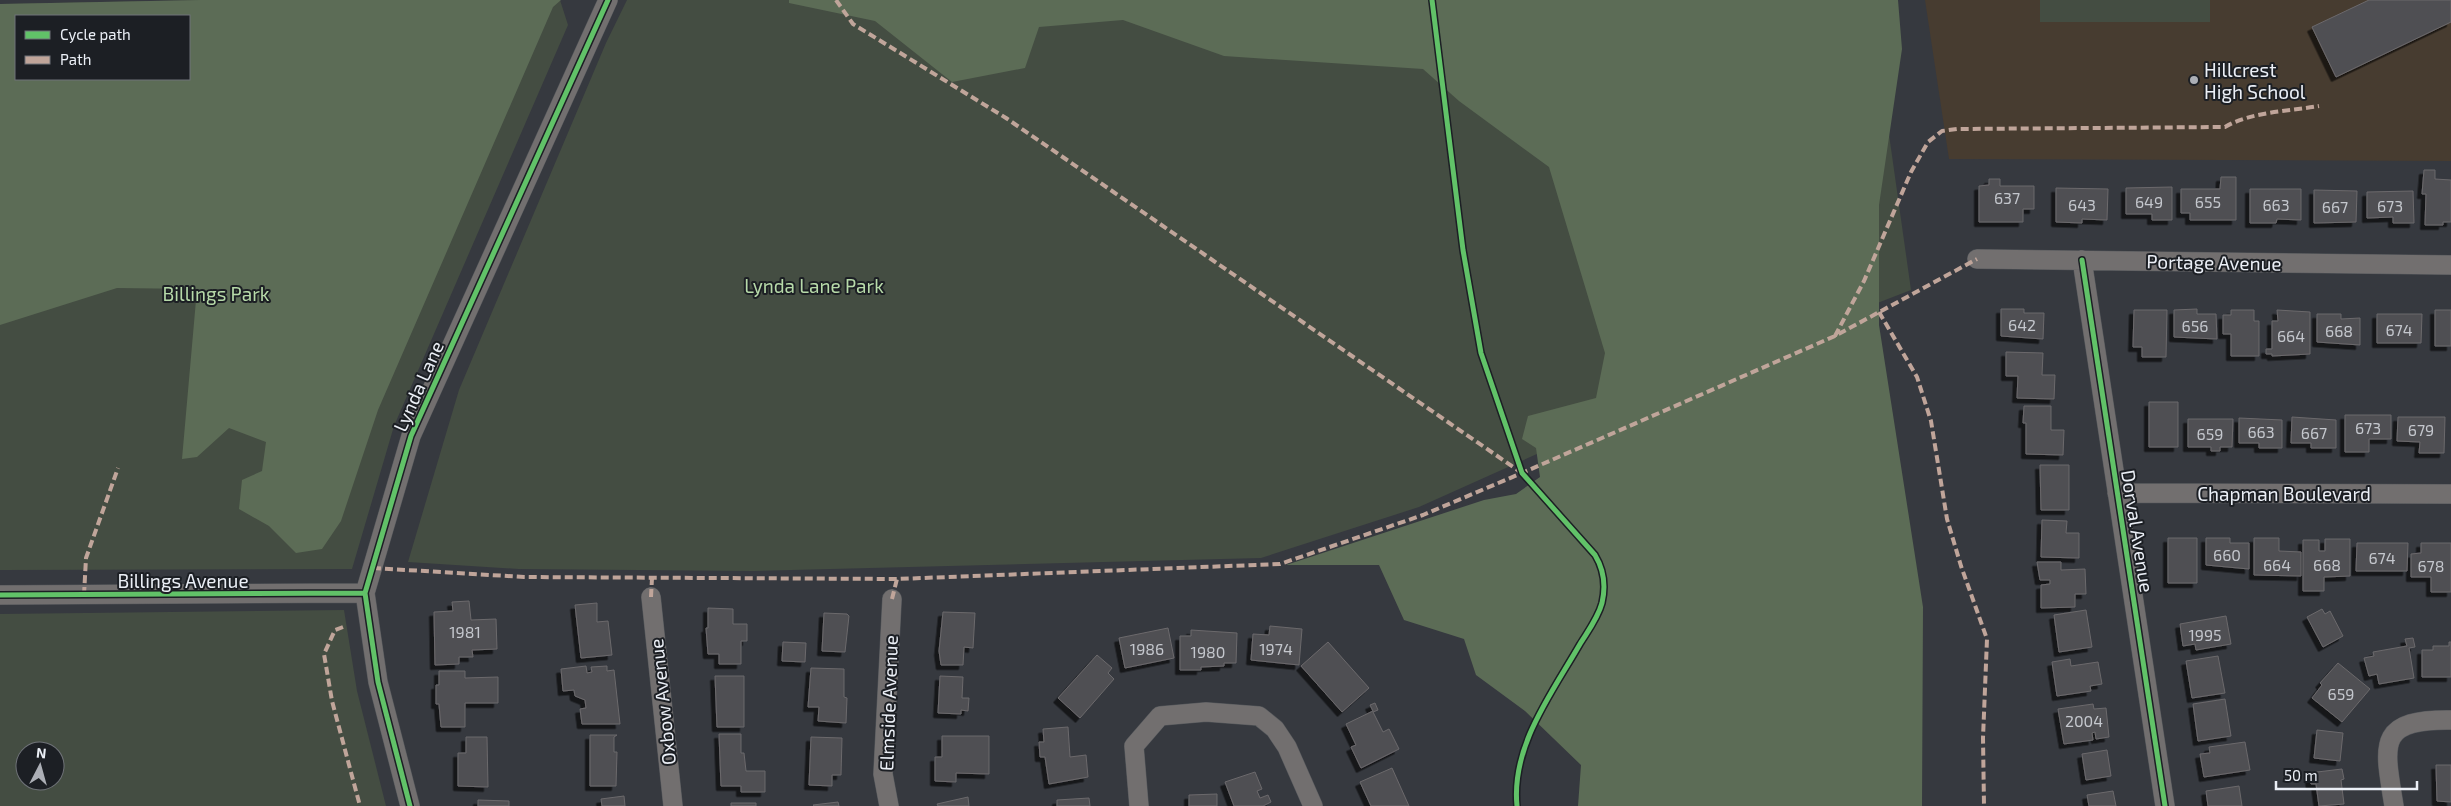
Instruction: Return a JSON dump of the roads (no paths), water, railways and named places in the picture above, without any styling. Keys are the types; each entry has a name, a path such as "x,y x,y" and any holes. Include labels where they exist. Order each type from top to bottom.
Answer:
{"street":[{"name":"Lynda Lane","path":"410,806 378,682 365,593 411,436 608,0"},
{"name":"Portage Avenue","path":"1976,260 2451,265"},
{"name":"Dorval Avenue","path":"2082,260 2165,806"},
{"name":"Chapman Boulevard","path":"2117,493 2451,494"},
{"name":"Billings Avenue","path":"0,595 365,593"},
{"name":"Oxbow Avenue","path":"651,597 673,806"},
{"name":"Elmside Avenue","path":"889,806 883,774 892,599"},
{"path":"1138,806 1134,746 1160,716 1206,712 1259,716 1275,729 1287,748 1313,806"},
{"path":"2394,806 2386,752 2392,736 2404,725 2423,720 2451,720"}],"place":[{"name":"Hillcrest High School","path":"2194,80"}],"park label":[{"name":"Lynda Lane Park","path":"814,285"},
{"name":"Billings Park","path":"216,293"}]}
